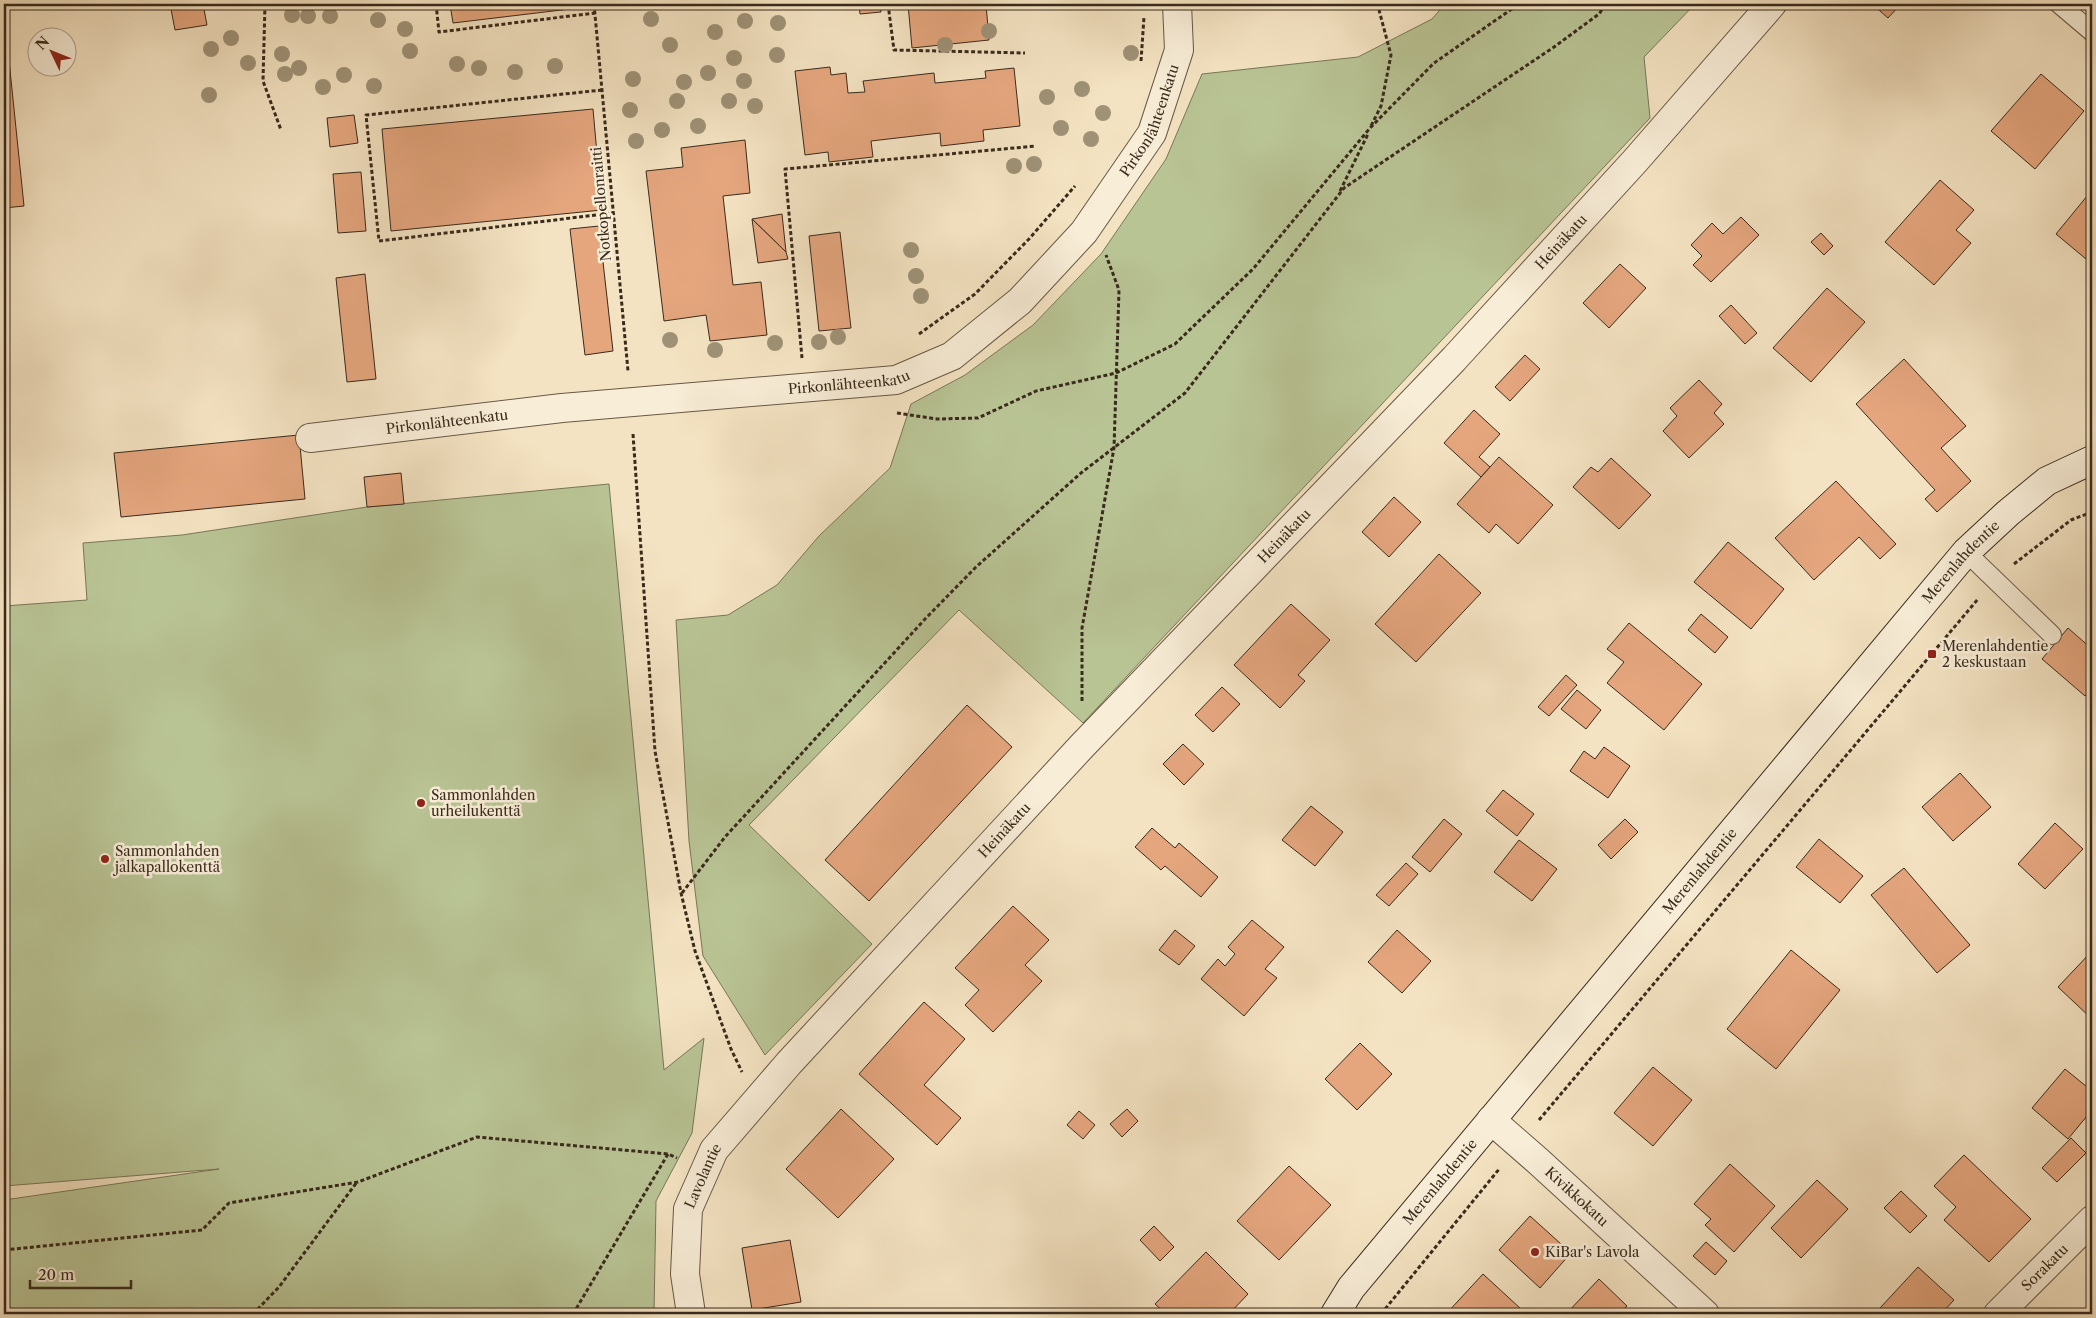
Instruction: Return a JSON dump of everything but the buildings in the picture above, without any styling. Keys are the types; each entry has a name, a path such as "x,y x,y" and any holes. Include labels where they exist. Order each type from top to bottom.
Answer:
{"street":[{"name":"Pirkonlähteenkatu","path":"310,438 494,416 896,380 952,356 1020,301 1084,232 1152,133 1179,50 1177,4"},
{"name":"Heinäkatu","path":"789,1063 1082,746 1454,359 1635,161 1772,4"},
{"name":"Merenlahdentie","path":"1335,1314 1351,1288 1966,552 2008,513 2047,481 2092,460"},
{"name":"Lavolantie","path":"691,1314 685,1274 688,1209 714,1150 789,1063"},
{"name":"Kivikkokatu","path":"1491,1120 1705,1314"},
{"name":"Sorakatu","path":"1998,1314 2092,1220"}],"lane":[{"path":"2059,4 2092,32"},
{"path":"1966,552 2052,635"}],"path":[{"path":"265,4 263,81 281,130"},
{"path":"436,4 439,32 595,13"},
{"name":"Notkopellonraitti","path":"594,4 631,403 655,751 681,893 696,951 731,1049 744,1076"},
{"path":"888,4 894,50 1026,53"},
{"path":"1337,196 1381,106 1391,55 1379,10 1367,4"},
{"path":"893,413 937,419 978,418 1036,390 1116,373 1174,344 1253,269 1370,128 1434,63 1519,4"},
{"path":"681,893 725,837 926,618 976,567 1081,473 1185,392 1344,188 1554,47 1599,14 1606,4"},
{"path":"1140,67 1144,13"},
{"path":"602,90 366,115 379,241 613,213"},
{"path":"827,386 817,365 803,366 785,169 1036,146"},
{"path":"912,337 975,294 1028,239 1076,184"},
{"path":"1082,746 1082,628 1114,448 1119,290 1093,220"},
{"path":"1381,1314 1519,1145 1995,579 2071,520 2092,512"},
{"path":"4,1250 202,1230 229,1203 358,1182 477,1137 668,1154 684,1161"},
{"path":"574,1314 668,1154"},
{"path":"253,1314 279,1287 358,1182"}],"green space":[{"path":"1445,4 1695,4 1644,57 1650,118 1083,723 959,610 749,825 872,944 765,1055 703,956 689,841 676,620 728,615 777,585 819,536 890,468 911,404 965,375 1033,325 1101,254 1166,159 1202,74 1358,57 1432,19"},
{"path":"609,484 664,1070 704,1038 692,1133 656,1201 654,1314 4,1314 4,1200 219,1169 4,1186 4,606 87,600 83,543 182,535 367,507"}],"place":[{"name":"Merenlahdentie 2 keskustaan","path":"1932,654"},
{"name":"Sammonlahden urheilukenttä","path":"421,803"},
{"name":"Sammonlahden jalkapallokenttä","path":"105,859"},
{"name":"KiBar's Lavola","path":"1535,1252"}]}
